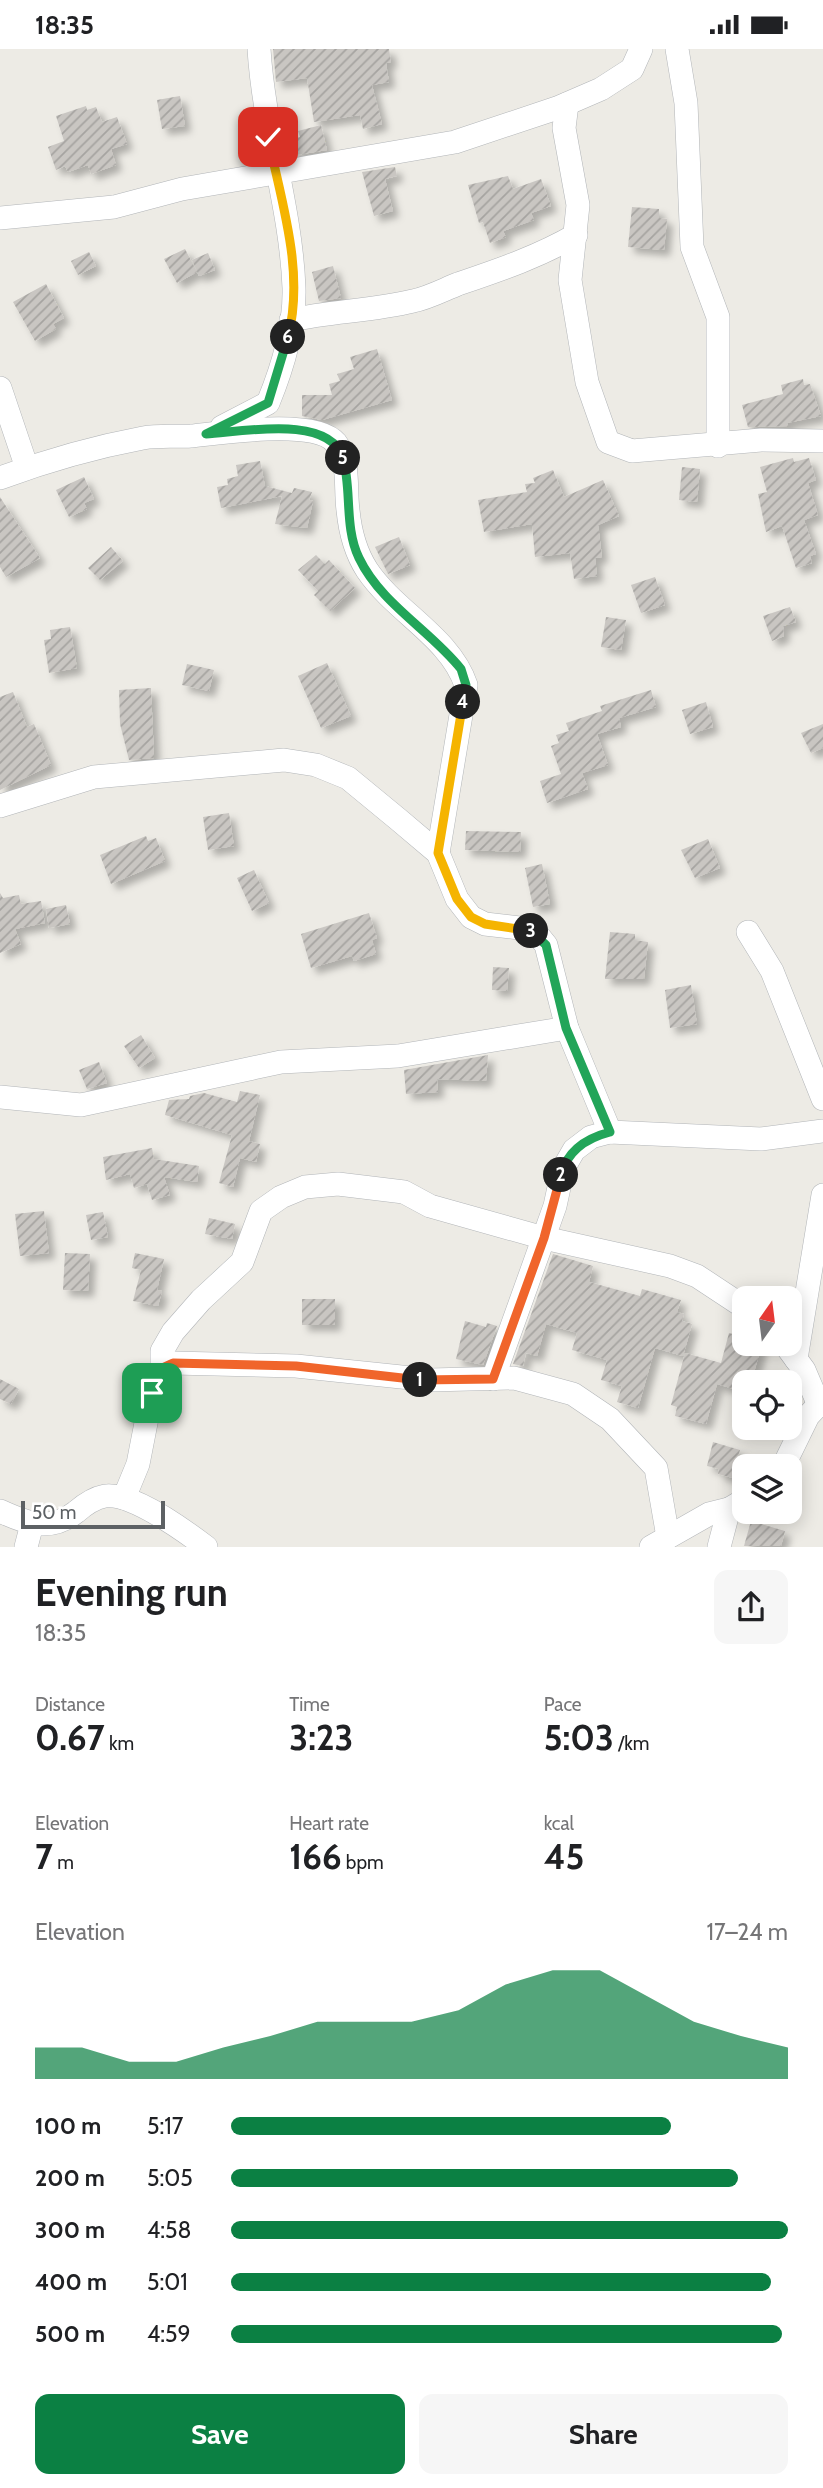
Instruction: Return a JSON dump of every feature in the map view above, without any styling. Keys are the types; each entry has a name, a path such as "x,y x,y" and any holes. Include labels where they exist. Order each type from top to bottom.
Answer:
{"street":[{"path":"206,434 268,403 292,320 294,290 287,219 263,102 258,49"},
{"path":"0,218 114,207 182,189 276,175 455,142 567,104 620,78 632,69 641,49"},
{"path":"677,49 686,103 692,247 718,317 718,446"},
{"path":"567,104 565,128 578,205 570,280 587,382 608,442 632,451 718,446 761,440 823,441"},
{"path":"292,320 324,312 350,313 370,306 413,301 523,263 576,235"},
{"path":"0,389 27,468"},
{"path":"0,478 27,468 145,438 299,430 329,437 341,451 348,512 359,557 378,586 449,653 461,669 466,685 438,853"},
{"path":"0,806 94,776 284,760 316,765 348,778 438,853 457,899 471,917 485,924 528,929 537,934 546,945 566,1028 610,1132"},
{"path":"748,932 772,971 823,1099"},
{"path":"0,1097 81,1105 281,1062 398,1056 566,1028"},
{"path":"493,1379 544,1238 563,1169 575,1150 591,1137 610,1132 761,1139 823,1131"},
{"path":"124,1498 138,1464 154,1381 162,1368 162,1351 173,1332 201,1300 242,1262 261,1211 281,1197 306,1187 338,1184 404,1192 430,1206 544,1238 670,1266 697,1276 732,1299"},
{"path":"802,1297 823,1195"},
{"path":"788,1454 794,1437 820,1401 794,1356"},
{"path":"162,1368 173,1363 296,1366 393,1378 514,1378 573,1394 610,1419 656,1468 659,1542 709,1514 732,1505"},
{"path":"0,1511 32,1524 51,1525 64,1521 88,1503 105,1496 124,1498 182,1529 206,1546"},
{"path":"719,1546 732,1514"},
{"path":"26,1546 32,1524"}],"building":[{"path":"273,49 389,49 391,62 386,63 389,82 372,85 382,124 363,129 360,115 314,122 307,78 276,82"},
{"path":"180,96 185,126 162,129 157,100"},
{"path":"86,106 87,110 96,107 102,122 117,117 127,144 111,149 116,165 91,174 88,165 68,172 65,166 56,170 48,147 64,141 56,116"},
{"path":"321,125 327,150 296,155 292,139 300,137 298,131"},
{"path":"395,167 397,176 385,179 393,211 374,216 362,172"},
{"path":"508,176 513,189 541,179 551,206 531,213 534,220 503,231 506,237 490,243 483,222 479,223 468,185"},
{"path":"632,207 659,209 659,218 667,219 664,250 628,247"},
{"path":"185,249 197,272 177,283 164,259"},
{"path":"89,252 96,266 78,275 71,261"},
{"path":"208,253 215,270 199,276 192,260"},
{"path":"333,266 341,298 319,301 312,272"},
{"path":"46,284 64,318 53,324 56,329 35,341 13,302"},
{"path":"377,349 392,400 322,420 302,416 302,395 332,395 329,384 340,381 337,374 354,369 350,357"},
{"path":"803,379 804,385 810,384 821,416 787,423 788,426 748,427 742,405 783,394 781,385"},
{"path":"793,458 794,462 809,458 816,480 808,483 818,515 804,520 816,554 810,556 812,563 796,568 782,526 766,532 758,494 767,492 760,467"},
{"path":"260,461 265,486 292,493 294,488 312,492 309,500 313,501 307,528 275,524 282,496 221,508 217,487 228,485 227,479 238,476 236,465"},
{"path":"682,467 700,469 697,502 679,500"},
{"path":"553,470 564,497 603,480 619,516 598,525 602,557 595,558 597,576 574,579 570,553 535,557 532,524 484,532 478,500 527,492 525,484 535,483 533,478"},
{"path":"84,477 94,499 84,503 87,509 69,517 56,490"},
{"path":"0,497 40,558 6,577 0,567"},
{"path":"399,537 410,565 388,574 375,547"},
{"path":"111,547 123,561 100,580 88,568"},
{"path":"316,555 325,564 329,560 355,588 330,611 314,595 318,591 298,570"},
{"path":"655,577 665,605 641,613 631,585"},
{"path":"790,607 796,622 783,626 784,636 772,641 763,616"},
{"path":"606,617 626,620 621,650 601,647"},
{"path":"70,627 77,668 49,673 44,640 51,639 50,630"},
{"path":"327,663 351,716 321,728 298,676"},
{"path":"187,664 214,670 209,691 182,685"},
{"path":"151,688 154,758 129,760 120,724 119,690"},
{"path":"651,690 656,707 619,718 621,727 597,734 608,765 582,773 588,789 547,803 540,781 561,774 551,746 559,743 556,735 569,731 566,723 602,711 600,706"},
{"path":"13,692 27,727 34,724 51,765 0,790 0,697"},
{"path":"706,702 713,727 690,734 682,710"},
{"path":"823,724 823,748 811,753 801,733"},
{"path":"229,813 234,846 208,850 203,817"},
{"path":"466,831 521,832 520,852 465,850"},
{"path":"146,836 148,841 156,838 165,861 111,884 100,855"},
{"path":"708,839 720,868 695,878 681,850"},
{"path":"542,864 550,904 533,907 525,868"},
{"path":"254,870 269,903 252,911 237,878"},
{"path":"0,893 3,898 19,895 21,904 41,901 45,923 15,929 21,944 0,953"},
{"path":"66,905 70,924 49,928 46,909"},
{"path":"369,913 377,938 372,940 376,954 354,961 352,956 311,968 301,934"},
{"path":"610,932 635,934 635,940 648,942 644,979 605,979"},
{"path":"493,967 509,968 507,991 492,990"},
{"path":"691,985 697,1024 670,1028 665,990"},
{"path":"141,1035 155,1058 139,1068 124,1046"},
{"path":"488,1055 486,1081 437,1079 438,1092 406,1094 404,1070"},
{"path":"99,1062 107,1083 87,1089 79,1070"},
{"path":"240,1091 260,1095 249,1141 260,1144 256,1162 240,1158 233,1187 219,1183 232,1135 165,1115 169,1100 189,1099 190,1096 204,1093 237,1102"},
{"path":"152,1148 154,1159 199,1166 197,1182 164,1177 170,1195 152,1200 147,1184 134,1188 130,1174 106,1180 103,1157"},
{"path":"44,1211 49,1253 20,1256 15,1214"},
{"path":"103,1212 108,1237 91,1240 86,1215"},
{"path":"209,1218 235,1224 232,1239 205,1234"},
{"path":"65,1253 90,1254 88,1291 63,1290"},
{"path":"135,1253 164,1259 157,1290 162,1291 158,1306 133,1301 141,1270 132,1268"},
{"path":"553,1254 593,1266 589,1282 640,1296 642,1289 681,1300 677,1312 684,1314 682,1321 692,1324 683,1356 655,1348 638,1408 617,1402 622,1386 601,1380 607,1360 572,1350 577,1333 546,1324 537,1356 526,1353 523,1366 513,1364"},
{"path":"302,1299 335,1299 335,1325 302,1325"},
{"path":"465,1321 486,1327 487,1323 497,1326 483,1365 456,1359"},
{"path":"729,1333 732,1334 732,1356 759,1356 755,1370 732,1370 732,1388 717,1384 706,1424 675,1416 677,1407 671,1405 685,1353 721,1363"},
{"path":"0,1379 19,1389 11,1404 0,1399"},
{"path":"713,1442 740,1450 739,1454 732,1454 732,1478 718,1474 719,1469 707,1466"},
{"path":"750,1524 761,1524 785,1531 781,1546 744,1546"}],"route":[{"path":"152,1393 154,1381 162,1368 173,1363 296,1366 430,1380 493,1379 555,1206 563,1169 575,1150 591,1137 610,1132 566,1028 546,945 537,934 528,929 485,924 471,917 457,899 447,869 438,853 466,685 461,669 449,653 378,586 359,557 348,512 341,451 329,437 299,430 206,434 250,415 268,403 292,320 294,290 287,219 268,137"}]}
